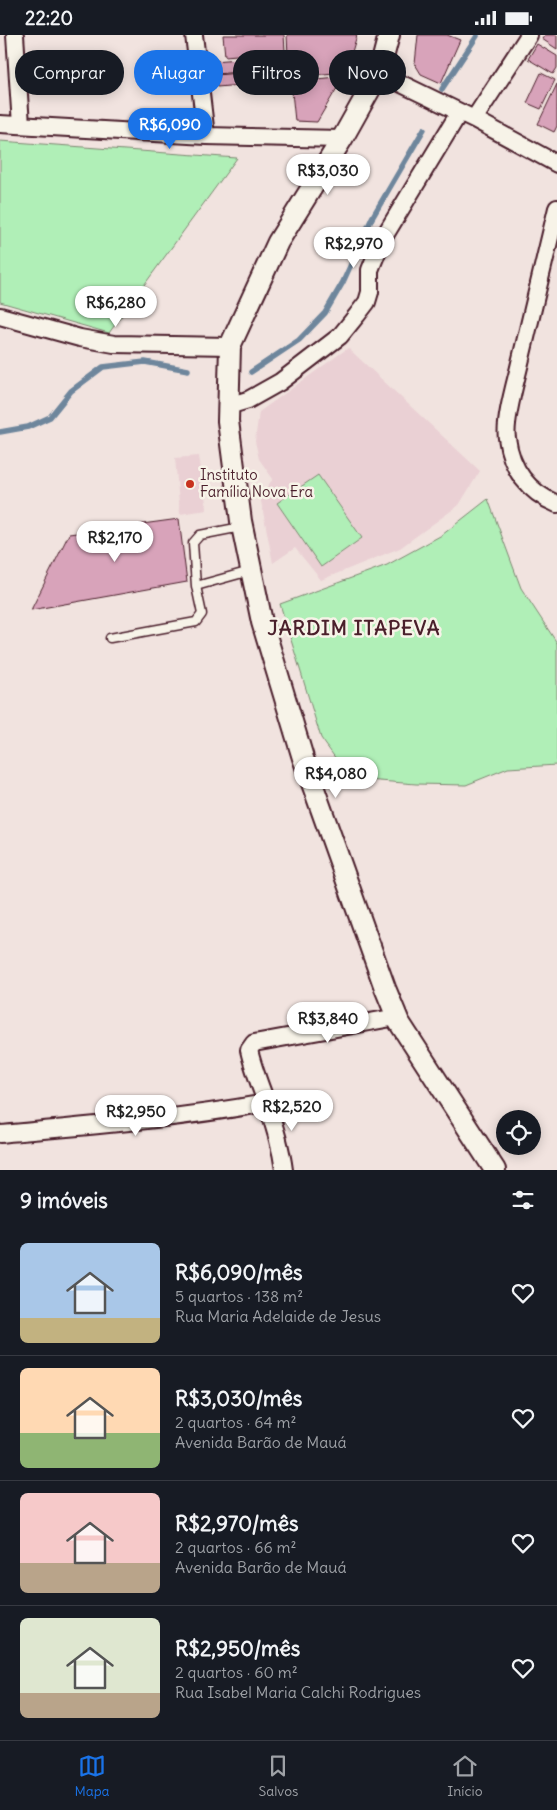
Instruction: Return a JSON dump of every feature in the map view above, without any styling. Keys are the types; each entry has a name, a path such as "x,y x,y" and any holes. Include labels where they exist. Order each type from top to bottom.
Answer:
{"street":[{"path":"15,35 21,125"},
{"path":"194,35 206,136"},
{"path":"385,50 389,35"},
{"path":"474,119 529,35"},
{"path":"406,86 474,119 557,163"},
{"path":"367,95 342,139 278,242 230,346 228,421 243,527 262,622 303,757 385,988 397,1017 421,1059 496,1170"},
{"path":"228,406 248,400 280,382 340,336 357,315 367,302 370,292 370,270 382,240 459,113"},
{"path":"0,124 206,136 342,139"},
{"path":"557,208 511,401 506,436 513,463 526,484 549,501 557,504"},
{"path":"0,316 80,338 114,343 230,346"},
{"path":"284,1170 281,1151 249,1050 254,1043 397,1017"},
{"path":"0,1135 142,1121 232,1110 266,1103"}],"lane":[{"path":"110,639 196,622 202,615 196,586 193,543 200,535 243,527"},
{"path":"196,586 252,571"}],"shaded area":[{"path":"348,348 480,471 459,505 400,548 321,580 295,548 273,563 260,496 273,479 259,459 255,441 259,412"},
{"name":"Instituto Família Nova Era","path":"199,456 207,510 180,514 175,458"}],"green space":[{"path":"0,141 237,158 109,333 0,302"},
{"path":"318,475 362,538 321,567 277,503"},
{"path":"488,499 521,588 557,643 557,765 508,768 466,785 416,784 367,780 346,773 321,738 280,604 387,565 442,535"}],"building":[{"path":"223,35 284,35 285,50 233,50 233,55 225,56"},
{"path":"287,35 357,35 353,50 329,50 329,73 319,74 319,50 288,50"},
{"path":"418,35 447,35 460,40 441,83 421,74 415,64"},
{"path":"545,35 557,35 557,49 542,39"},
{"path":"537,44 557,56 557,68 553,74 528,59"},
{"path":"233,59 233,73 223,73 223,60"},
{"path":"541,73 555,80 541,109 527,103"},
{"path":"223,74 233,74 233,86 223,86"},
{"path":"329,78 329,95 333,95 317,122 295,121 292,95 319,95 319,79"},
{"path":"557,84 557,126 554,132 538,124"},
{"path":"179,519 187,582 31,610 69,534"}],"waterway":[{"path":"442,89 477,36"},
{"path":"251,372 299,340 325,313 343,282 372,218 424,129"},
{"path":"0,432 28,427 50,417 71,391 103,367 145,362 188,370"}],"place":[{"name":"Instituto Família Nova Era","path":"190,484"}],"district":[{"name":"JARDIM ITAPEVA","path":"354,628"}]}
